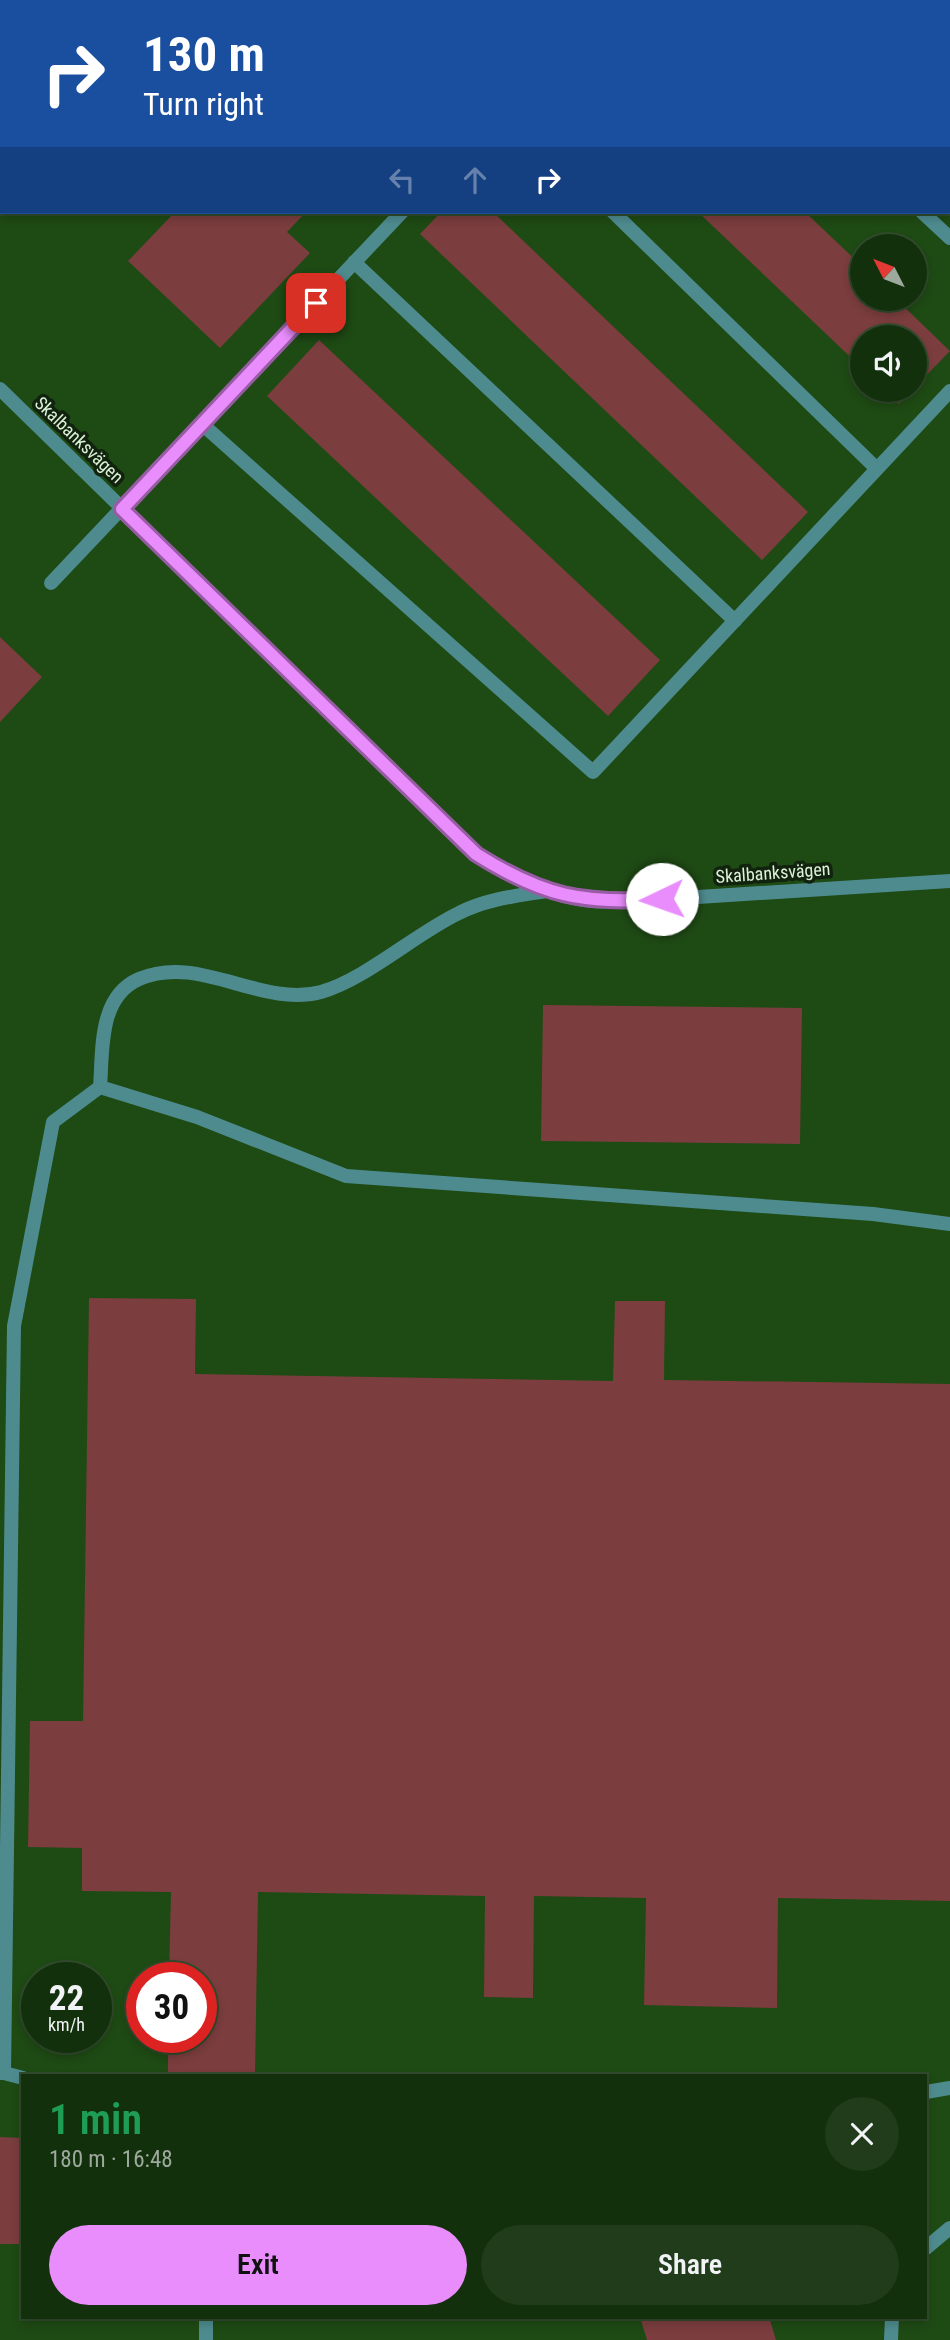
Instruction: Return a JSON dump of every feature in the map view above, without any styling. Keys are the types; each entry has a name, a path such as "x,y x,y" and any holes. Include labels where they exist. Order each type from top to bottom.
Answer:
{"street":[{"path":"51,583 400,214"},
{"path":"615,214 877,469"},
{"path":"924,214 950,238"},
{"path":"354,262 735,621"},
{"name":"Skalbanksvägen","path":"0,389 476,854 509,875 546,891 591,901 636,901 950,881"},
{"path":"202,424 593,772 950,391"},
{"path":"21,2078 2,2073 14,1326 53,1122 100,1087 105,1020 118,996 138,980 165,973 199,974 272,993 297,995 321,992 347,981 461,912 499,898 546,891"},
{"path":"100,1087 197,1117 346,1177 873,1214 950,1224"},
{"path":"927,2092 950,2088"},
{"path":"927,2247 950,2228"},
{"path":"206,2319 206,2340"},
{"path":"891,2340 892,2319"}],"shaded area":[{"path":"0,214 950,214 950,2340 0,2340"}],"building":[{"path":"173,214 304,214 287,232 310,253 220,348 128,261"},
{"path":"439,214 495,214 808,512 762,560 420,234"},
{"path":"700,214 807,214 850,255 850,312 910,312 923,325 850,325 850,357"},
{"path":"927,329 950,351 927,375"},
{"path":"319,340 660,660 608,716 267,396"},
{"path":"0,637 42,677 0,722"},
{"path":"543,1005 802,1008 800,1144 541,1141"},
{"path":"89,1298 196,1299 195,1374 613,1381 615,1301 665,1301 664,1380 950,1384 950,1901 778,1898 777,2008 644,2005 646,1898 534,1896 533,1998 484,1997 485,1896 258,1892 255,2074 168,2072 168,2053 217,2053 217,1962 169,1962 171,1892 82,1891 82,1848 28,1847 30,1721 83,1721"},
{"path":"0,2137 21,2138 21,2244 0,2244"},
{"path":"641,2319 770,2319 776,2340 647,2340"}],"route":[{"path":"316,303 122,509 476,854 509,875 546,891 591,901 662,899"}]}
